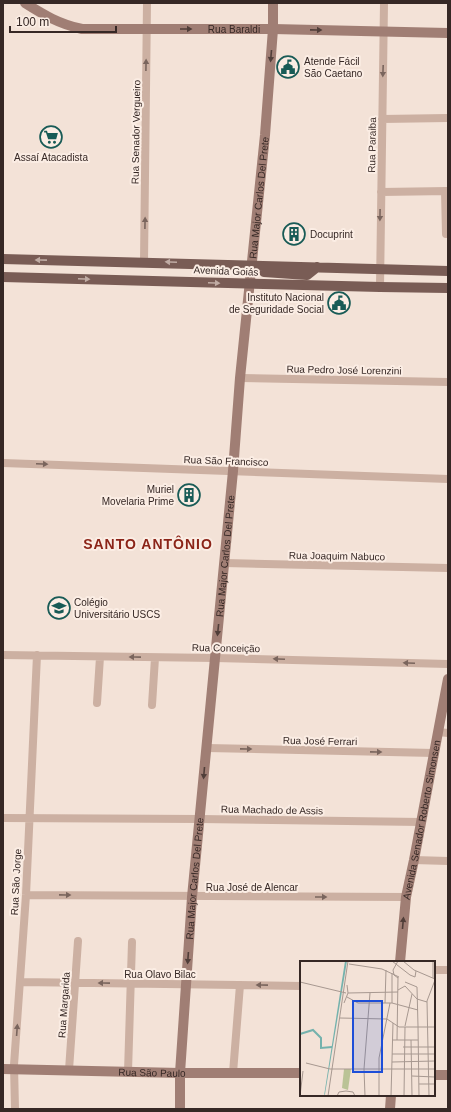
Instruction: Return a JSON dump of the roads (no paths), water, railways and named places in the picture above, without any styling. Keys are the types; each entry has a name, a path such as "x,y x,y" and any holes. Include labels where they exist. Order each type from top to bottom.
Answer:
{"main road":[{"name":"Avenida Goiás","path":"3,259 144,262 252,268 317,267 448,270"},
{"name":"Avenida Goiás","path":"3,277 448,288"}],"street":[{"name":"Rua Baraldi","path":"25,3 47,17 70,27 82,29 273,29 448,33"},
{"name":"Rua Senador Vergueiro","path":"144,262 147,3"},
{"name":"Rua Major Carlos Del Prete","path":"180,1109 180,1073 192,897 225,563 240,378 265,135 273,29 273,3"},
{"name":"Rua Paraiba","path":"380,287 379,269 384,3"},
{"path":"382,119 448,118"},
{"path":"381,192 446,191 446,234"},
{"name":"Rua Pedro José Lorenzini","path":"240,378 448,382"},
{"name":"Rua São Francisco","path":"3,463 448,479"},
{"name":"Rua Joaquim Nabuco","path":"225,563 448,568"},
{"name":"Rua Conceição","path":"3,655 215,658 448,664"},
{"name":"Rua São Jorge","path":"15,1109 14,1069 26,895 37,655"},
{"path":"97,703 100,657"},
{"path":"152,705 155,658"},
{"name":"Avenida Senador Roberto Simonsen","path":"400,961 406,898 434,753 443,733 448,679"},
{"name":"Rua José Ferrari","path":"207,748 434,753"},
{"name":"Rua Machado de Assis","path":"3,818 421,822"},
{"path":"414,860 448,861"},
{"name":"Rua José de Alencar","path":"26,895 406,898"},
{"name":"Rua Margarida","path":"69,1070 78,941"},
{"path":"128,1072 132,942"},
{"path":"435,970 448,970"},
{"name":"Rua Olavo Bilac","path":"20,982 300,986"},
{"path":"233,1073 240,985"},
{"name":"Rua São Paulo","path":"3,1069 300,1074"},
{"path":"435,1075 448,1075"},
{"path":"390,1109 391,1096"}],"place":[{"name":"Atende Fácil São Caetano","path":"288,67"},
{"name":"Assaí Atacadista","path":"51,137"},
{"name":"Docuprint","path":"294,234"},
{"name":"Instituto Nacional de Seguridade Social","path":"339,303"},
{"name":"Muriel Movelaria Prime","path":"189,495"},
{"name":"Colégio Universitário USCS","path":"59,608"}],"district":[{"name":"SANTO ANTÔNIO","path":"148,544"}]}
